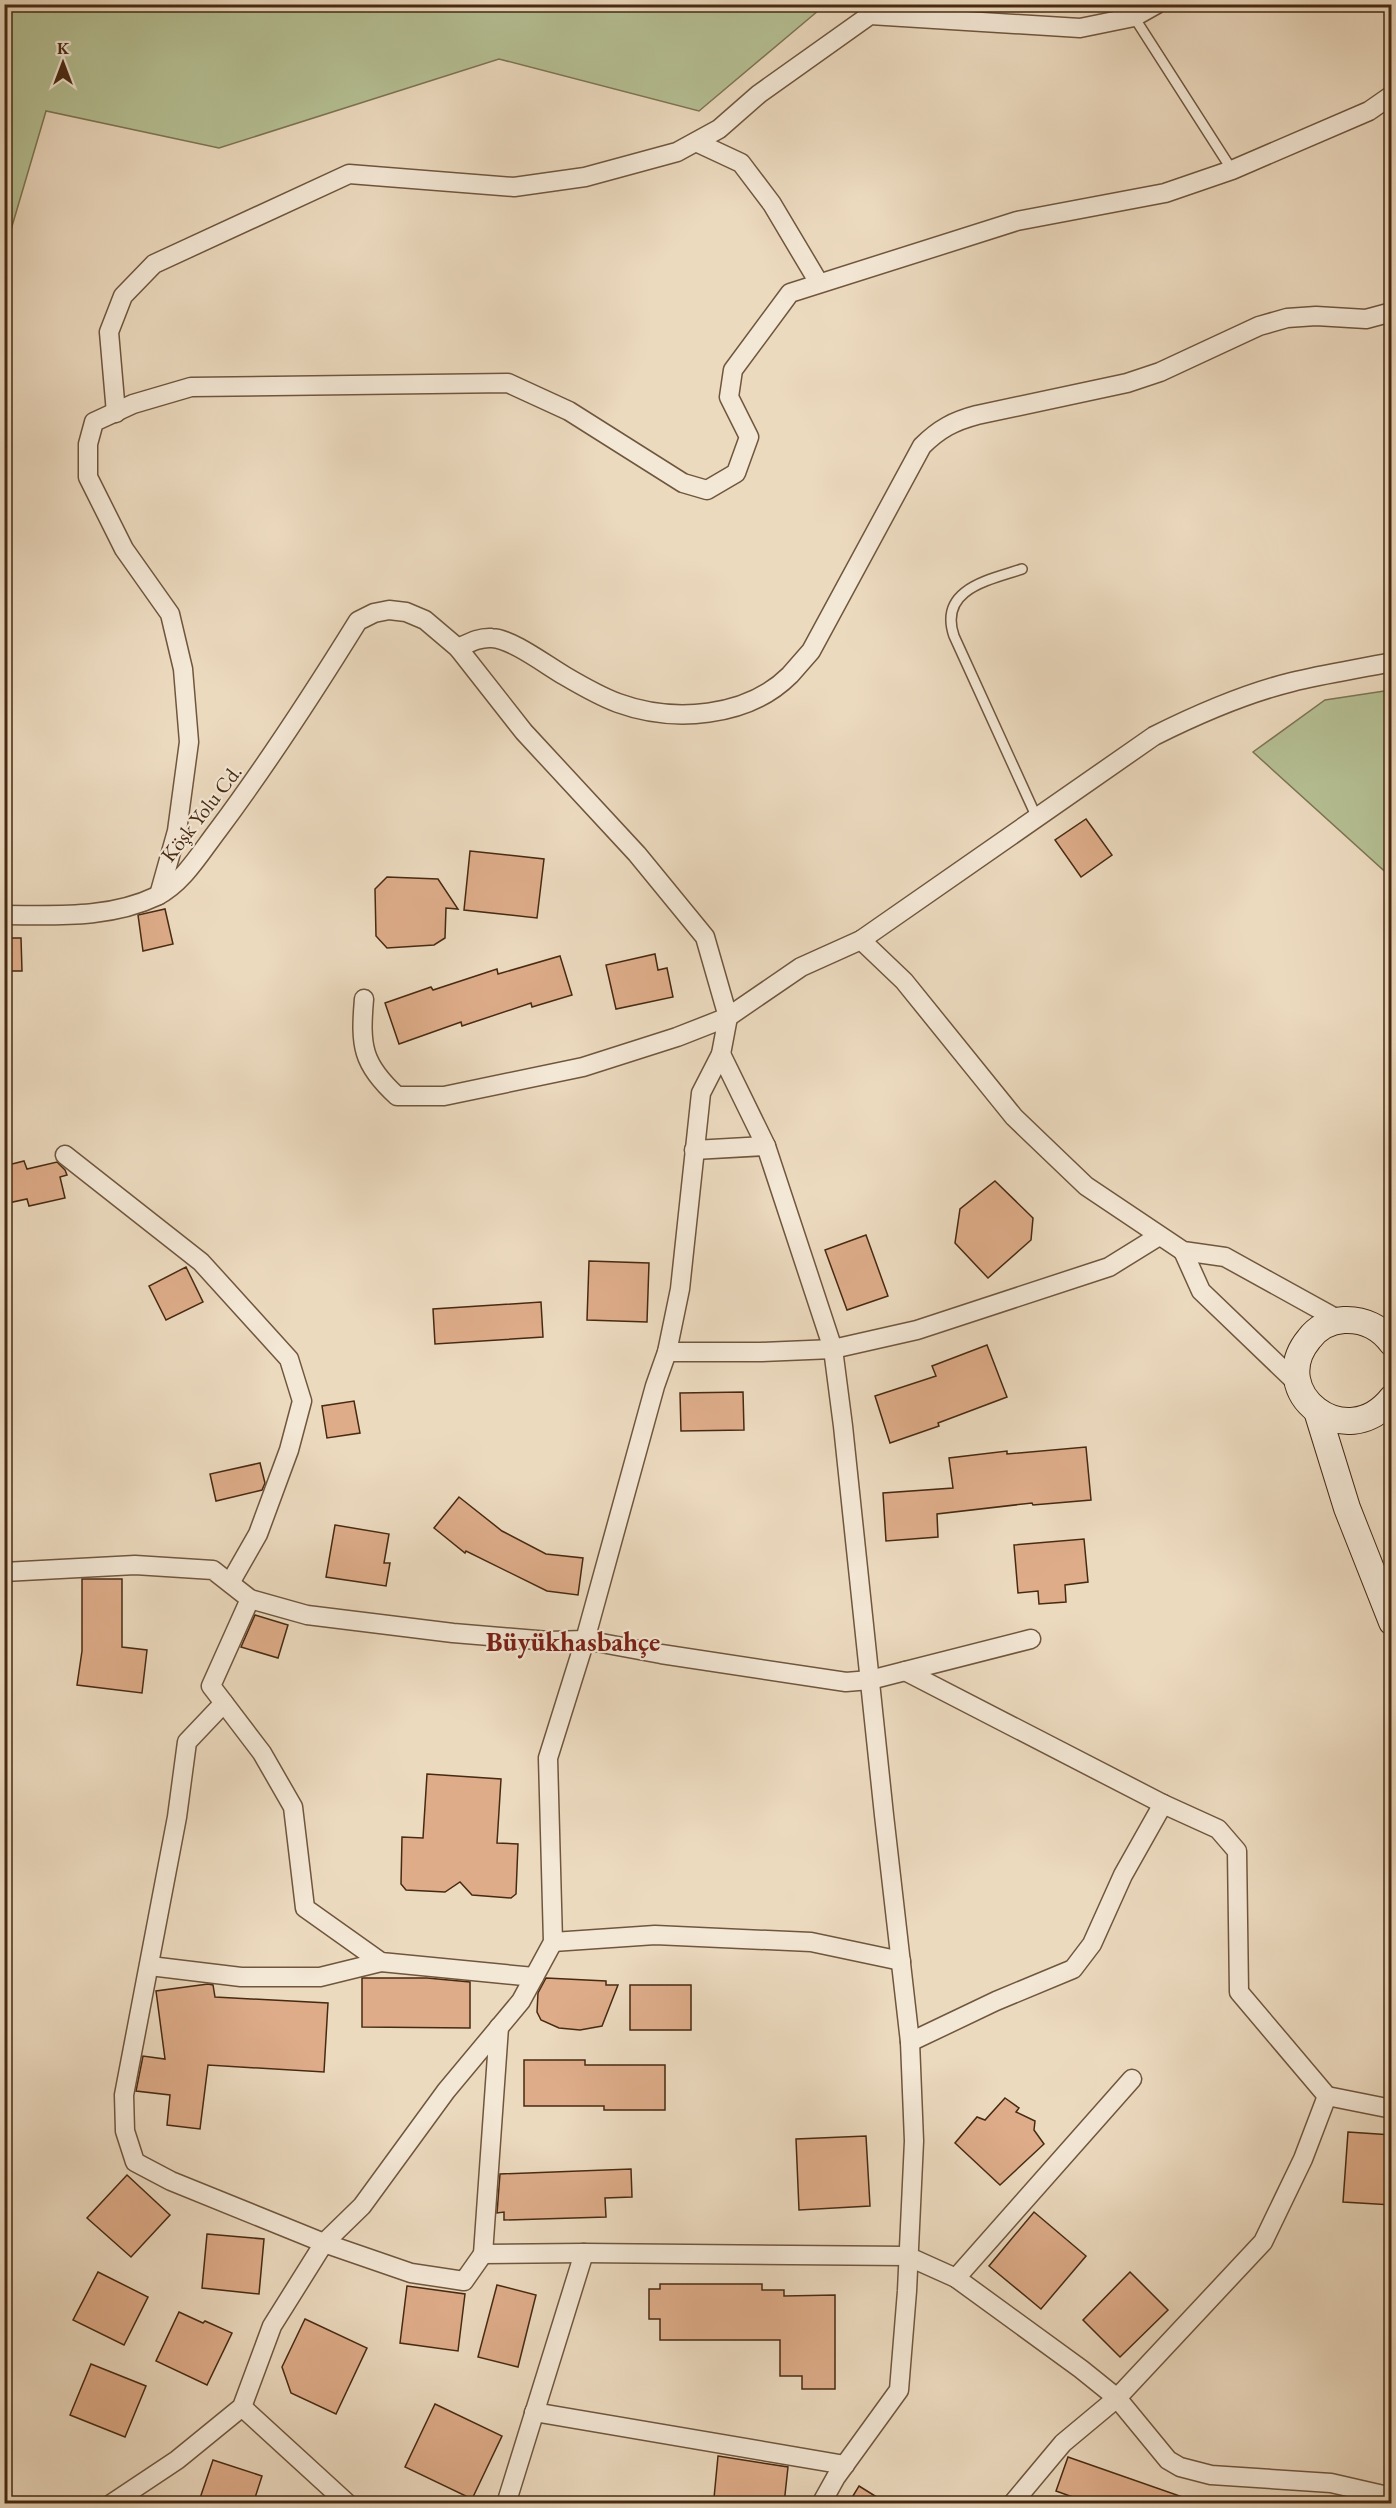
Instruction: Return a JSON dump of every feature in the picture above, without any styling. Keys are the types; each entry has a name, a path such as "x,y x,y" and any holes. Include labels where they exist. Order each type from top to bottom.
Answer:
{"street":[{"path":"116,412 109,332 123,296 154,264 349,174 514,187 585,177 677,152 720,129 759,94 870,15 1080,28 1134,17 1157,4"},
{"path":"159,895 177,831 189,742 183,669 170,614 124,549 88,477 88,444 94,422 133,404 191,387 508,383 569,411 682,483 706,490 736,473 749,437 729,397 734,370 790,293 1017,221 1165,193 1232,170 1369,111 1392,95"},
{"path":"696,141 741,163 772,204 819,283"},
{"path":"111,2504 129,2498 242,2407 272,2326 324,2243 362,2206 446,2091 521,2001 553,1942 548,1758 585,1640 655,1386 667,1352 680,1290 701,1093 721,1054 728,1017 705,937 637,854 524,732 458,648 485,638 503,640 592,692 646,711 675,714 703,713 737,706 764,695 789,676 811,651 922,446 937,430 957,420 977,414 1127,383 1160,372 1259,326 1287,318 1316,316 1366,319 1392,312"},
{"name":"Köşk Yolu Cd.","path":"4,915 94,914 128,907 159,895 188,871 256,779 358,621 374,613 389,610 406,612 425,620 458,648"},
{"path":"364,999 362,1023 364,1051 377,1078 397,1096 444,1096 583,1067 677,1037 728,1017 801,967 861,940 1154,736 1201,713 1245,696 1292,682 1392,662"},
{"path":"861,940 904,981 1014,1117 1086,1186 1183,1251 1225,1257 1339,1320"},
{"path":"721,1054 766,1146 833,1349 910,2042 914,2141 907,2291 899,2390 845,2465 821,2504"},
{"path":"694,1150 766,1146"},
{"path":"64,1155 201,1262 289,1359 302,1401 289,1450 258,1534 230,1583"},
{"path":"667,1352 833,1349 917,1330 1109,1267 1159,1236"},
{"path":"1183,1251 1201,1291 1299,1385 1309,1404 1317,1411 1336,1420 1357,1421 1377,1413 1392,1398"},
{"path":"1299,1385 1298,1363 1305,1343 1320,1328 1339,1320 1381,1323 1380,1330 1392,1343"},
{"path":"1317,1411 1347,1508 1392,1622"},
{"path":"4,1572 135,1565 213,1570 250,1599 307,1615 376,1625 549,1641 585,1640 846,1682 870,1680 1031,1639"},
{"path":"250,1599 211,1686 262,1754 293,1807 304,1908 381,1962"},
{"path":"905,1671 1163,1804 1218,1829 1236,1851 1239,1992 1327,2096 1392,2109"},
{"path":"224,1703 187,1742 177,1817 124,2096 125,2131 135,2162 171,2181 324,2243 411,2273 464,2280 483,2254 500,2027"},
{"path":"910,2042 996,2001 1073,1969 1092,1944 1123,1875 1163,1804"},
{"path":"553,1942 655,1935 811,1942 901,1961"},
{"path":"150,1966 241,1977 320,1977 381,1962 534,1977"},
{"path":"956,2278 1132,2079"},
{"path":"1012,2504 1063,2443 1117,2398 1263,2242 1303,2159 1327,2096"},
{"path":"506,2504 584,2253"},
{"path":"483,2254 907,2256 956,2278 1081,2369 1117,2398 1168,2460 1180,2467 1211,2475 1331,2483 1392,2497"},
{"path":"242,2407 348,2504"},
{"path":"534,2412 845,2465"}],"lane":[{"path":"1134,17 1232,170"},
{"path":"1022,568 964,592 954,604 951,620 954,636 1036,818"}],"green space":[{"path":"5,4 825,5 699,111 499,59 219,148 46,111 5,250"},
{"path":"1392,690 1391,877 1253,752 1325,700"}],"building":[{"path":"1086,819 1112,855 1081,877 1055,840"},
{"path":"470,851 544,859 537,918 464,910"},
{"path":"387,877 438,879 458,909 446,908 445,938 434,945 387,948 376,936 375,889"},
{"path":"165,909 173,944 143,951 138,915"},
{"path":"4,938 21,938 22,971 4,971"},
{"path":"655,954 658,970 667,968 673,997 616,1009 606,965"},
{"path":"560,956 572,995 532,1007 531,1003 462,1026 461,1022 399,1044 385,1003 431,987 433,990 497,969 498,974"},
{"path":"24,1161 27,1169 57,1162 67,1175 60,1177 65,1198 29,1206 27,1199 8,1203 4,1190 4,1166"},
{"path":"995,1181 1033,1218 1031,1240 988,1278 955,1243 960,1209"},
{"path":"866,1235 888,1296 847,1310 825,1250"},
{"path":"589,1261 649,1263 647,1322 587,1320"},
{"path":"186,1267 203,1302 166,1320 149,1286"},
{"path":"541,1302 543,1337 435,1344 433,1309"},
{"path":"987,1345 1007,1397 938,1423 939,1426 890,1443 875,1396 936,1376 932,1366"},
{"path":"743,1392 744,1430 681,1431 680,1393"},
{"path":"354,1401 360,1433 327,1438 322,1406"},
{"path":"1086,1447 1091,1500 1033,1505 1032,1503 937,1514 938,1537 886,1541 883,1493 953,1488 949,1458 1007,1451 1007,1454"},
{"path":"260,1463 265,1483 262,1490 216,1501 210,1474"},
{"path":"459,1497 502,1531 546,1554 583,1558 578,1595 547,1591 466,1551 465,1553 434,1528"},
{"path":"335,1525 389,1534 384,1563 390,1563 386,1586 326,1577"},
{"path":"1084,1539 1088,1582 1065,1585 1066,1602 1039,1604 1038,1591 1018,1593 1014,1545"},
{"path":"82,1579 122,1579 122,1647 147,1650 142,1693 77,1685 82,1651"},
{"path":"255,1615 288,1625 278,1658 241,1647"},
{"path":"427,1774 501,1779 497,1843 518,1844 516,1894 511,1898 472,1895 460,1882 445,1892 406,1890 401,1884 402,1837 423,1838"},
{"path":"362,1978 427,1978 470,1982 470,2028 362,2027"},
{"path":"546,1978 606,1981 606,1985 618,1985 602,2026 580,2030 559,2028 541,2020 537,2012 538,1993"},
{"path":"213,1985 215,1997 328,2003 324,2072 208,2065 200,2129 167,2125 170,2095 136,2091 143,2056 165,2059 156,1991"},
{"path":"630,1985 691,1985 691,2030 630,2030"},
{"path":"524,2060 585,2060 585,2065 665,2065 665,2110 604,2110 604,2106 524,2106"},
{"path":"1005,2098 1019,2108 1016,2112 1035,2121 1034,2130 1044,2144 1000,2185 955,2143 977,2117 985,2120"},
{"path":"1348,2132 1392,2135 1392,2205 1343,2202"},
{"path":"866,2136 870,2206 799,2210 796,2139"},
{"path":"631,2169 632,2197 605,2198 606,2217 504,2220 504,2212 497,2213 500,2174"},
{"path":"127,2175 170,2215 131,2257 87,2218"},
{"path":"1034,2212 1086,2256 1041,2309 989,2266"},
{"path":"207,2234 264,2239 259,2294 202,2288"},
{"path":"98,2272 148,2297 124,2345 73,2320"},
{"path":"1130,2272 1168,2310 1120,2357 1083,2320"},
{"path":"660,2284 762,2284 762,2290 784,2290 784,2296 835,2295 835,2389 802,2389 802,2376 780,2376 780,2340 660,2340 660,2319 649,2319 649,2289 660,2289"},
{"path":"497,2285 536,2295 518,2367 478,2357"},
{"path":"407,2286 465,2294 458,2351 400,2343"},
{"path":"179,2312 232,2333 207,2385 156,2361"},
{"path":"305,2319 367,2348 336,2414 291,2393 282,2367"},
{"path":"91,2364 146,2386 125,2437 70,2415"},
{"path":"435,2404 502,2436 472,2499 405,2467"},
{"path":"718,2456 788,2467 784,2504 714,2498"},
{"path":"1068,2457 1194,2501 1194,2504 1092,2504 1056,2491"},
{"path":"213,2460 262,2476 253,2504 198,2504"},
{"path":"859,2486 888,2504 848,2504"}],"district":[{"name":"Büyükhasbahçe","path":"573,1641"}]}
